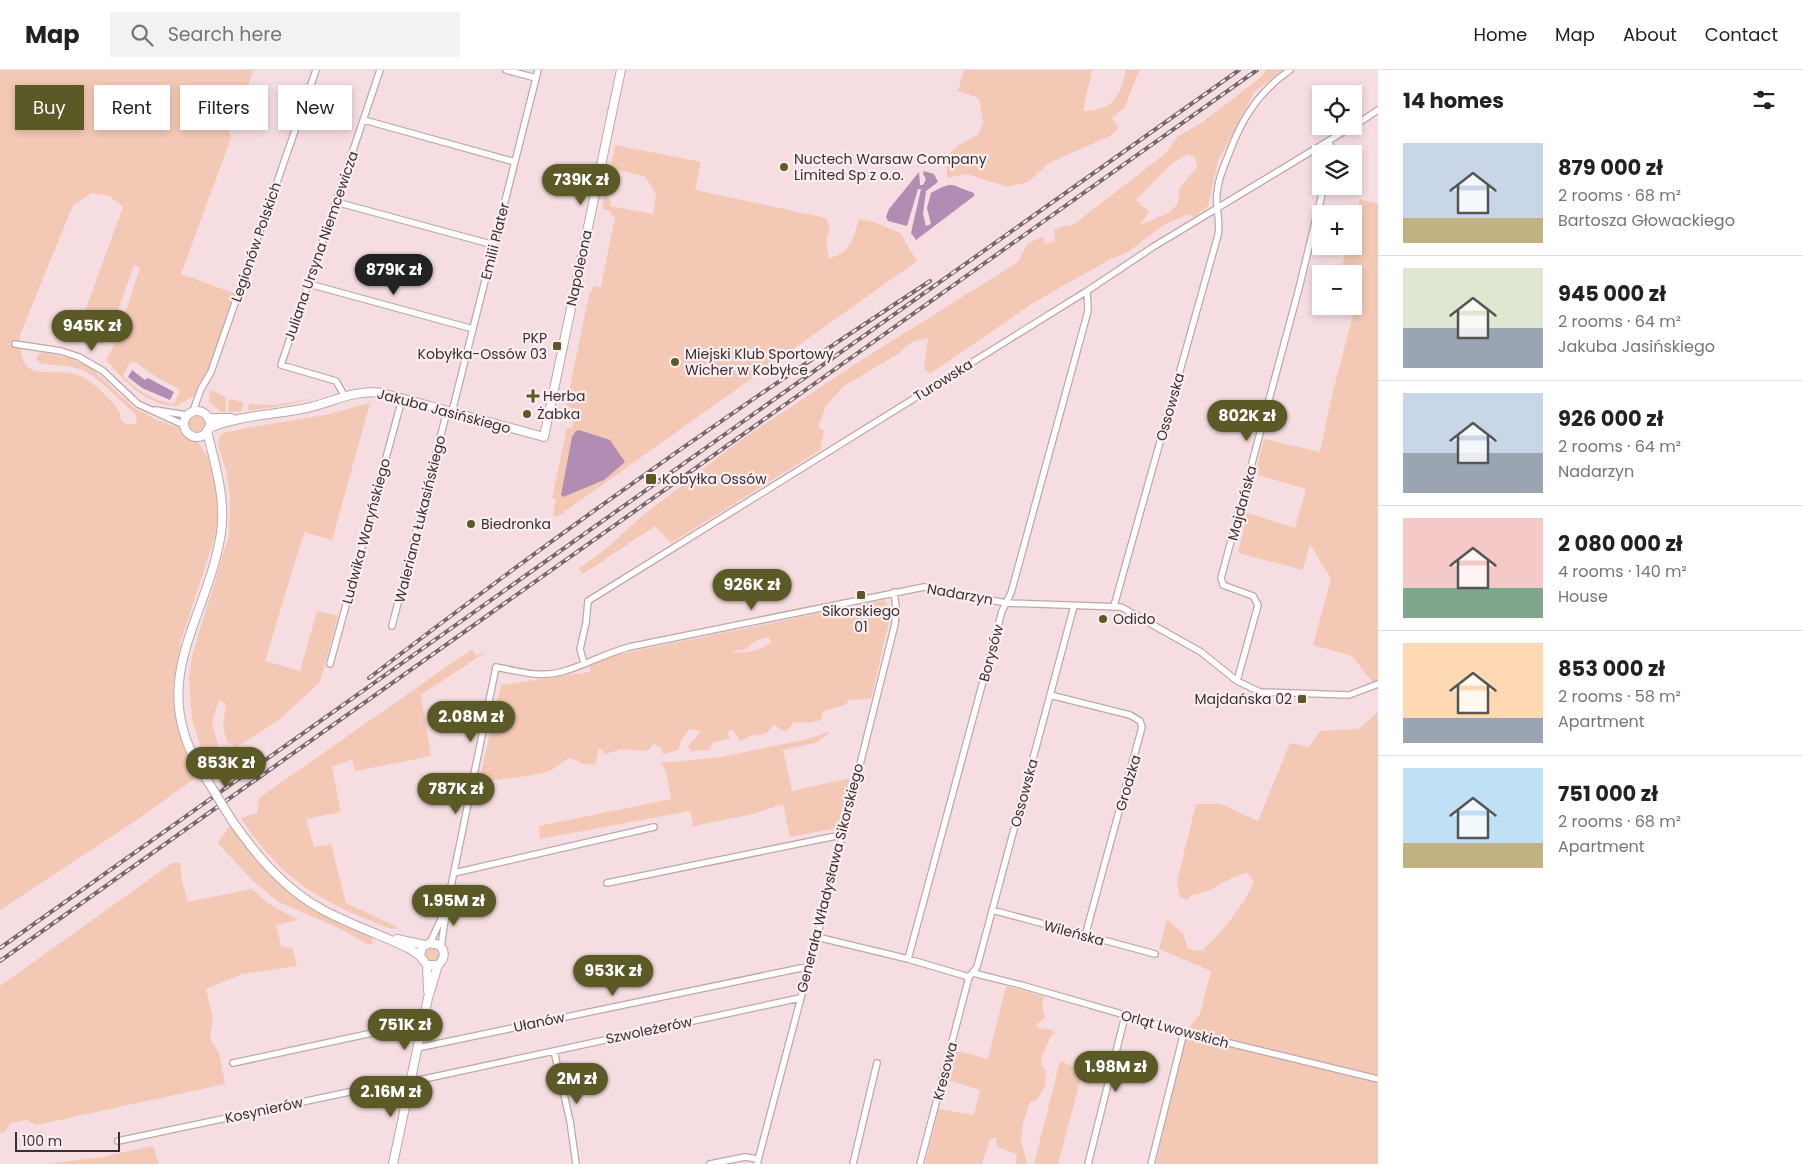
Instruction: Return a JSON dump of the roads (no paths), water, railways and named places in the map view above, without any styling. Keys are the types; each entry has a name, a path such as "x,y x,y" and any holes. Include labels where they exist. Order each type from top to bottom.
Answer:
{"street":[{"name":"Legionów Polskich","path":"190,413 211,372 316,70"},
{"name":"Juliana Ursyna Niemcewicza","path":"345,397 336,381 282,365 380,70"},
{"path":"506,70 536,78"},
{"name":"Emilii Plater","path":"450,412 473,329 538,70"},
{"name":"Napoleona","path":"544,437 621,70"},
{"name":"Ossowska","path":"1114,606 1220,227 1218,208 1219,181 1234,138 1246,114 1265,90 1290,70"},
{"name":"Turowska","path":"1362,120 1378,110"},
{"path":"364,120 515,162"},
{"name":"Turowska","path":"584,663 580,649 586,623 588,601 1087,291 1153,247 1339,135"},
{"name":"Majdańska","path":"1237,681 1258,605 1254,596 1223,585 1221,578 1298,292 1322,195"},
{"path":"336,202 494,245"},
{"path":"309,284 473,329"},
{"name":"Borysów","path":"908,959 1088,311 1087,291"},
{"path":"14,344 61,351 83,359 103,371 131,398 148,409 184,425 188,434 199,437 214,460"},
{"name":"Jakuba Jasińskiego","path":"208,418 240,418 296,410 369,391 544,437"},
{"name":"Ludwika Waryńskiego","path":"330,664 402,399"},
{"path":"148,409 203,413 208,418 208,430 221,492 221,531 216,556 182,655 179,678 181,718 189,747 233,822 265,865 289,887 321,909 381,934 420,956 426,966 428,998"},
{"name":"Waleriana Łukasińskiego","path":"392,626 450,412"},
{"path":"184,425 190,413"},
{"name":"Jakuba Jasińskiego","path":"208,430 240,418"},
{"path":"199,437 208,430"},
{"name":"Nadarzyn","path":"454,873 496,667 545,674 561,672 608,652 629,647 924,587 1006,602 1114,606 1129,610 1201,652 1237,681 1260,692 1349,695 1378,684"},
{"name":"Generała Władysława Sikorskiego","path":"758,1162 817,937 895,624 896,607 894,592"},
{"name":"Ossowska","path":"971,975 977,967 1074,606"},
{"name":"Grodzka","path":"1050,695 1130,715 1140,721 1142,727 1085,936"},
{"path":"393,1164 428,998 438,965 444,958 441,947 454,873 654,827"},
{"path":"607,883 721,858 841,835"},
{"path":"420,956 447,906"},
{"name":"Wileńska","path":"992,910 1155,954"},
{"path":"381,934 441,947"},
{"name":"Orląt Lwowskich","path":"817,937 971,975 1021,984 1184,1032 1378,1079"},
{"path":"426,966 438,965"},
{"name":"Ułanów","path":"417,1048 801,968 808,969"},
{"name":"Kresowa","path":"920,1164 971,975"},
{"name":"Szwoleżerów","path":"410,1082 800,998"},
{"path":"1088,1164 1125,1016"},
{"path":"233,1063 414,1024 422,1025"},
{"path":"1151,1164 1184,1032"},
{"path":"554,1051 570,1121 576,1164"},
{"path":"853,1164 877,1063"},
{"name":"Kosynierów","path":"118,1141 401,1081 410,1082"},
{"path":"710,1164 745,1157 758,1162"}],"railway":[{"path":"0,948 1239,70"},
{"path":"0,961 1257,70"},
{"path":"369,678 506,574 646,474 787,376 930,281"}],"place":[{"name":"Nuctech Warsaw Company Limited Sp z o.o.","path":"784,167"},
{"name":"PKP Kobyłka-Ossów 03","path":"557,346"},
{"name":"Miejski Klub Sportowy Wicher w Kobyłce","path":"675,362"},
{"name":"Herba","path":"533,396"},
{"name":"Żabka","path":"527,414"},
{"name":"Kobyłka Ossów","path":"651,479"},
{"name":"Biedronka","path":"471,524"},
{"name":"Sikorskiego 01","path":"861,595"},
{"name":"Odido","path":"1103,619"},
{"name":"Majdańska 02","path":"1302,699"}]}
